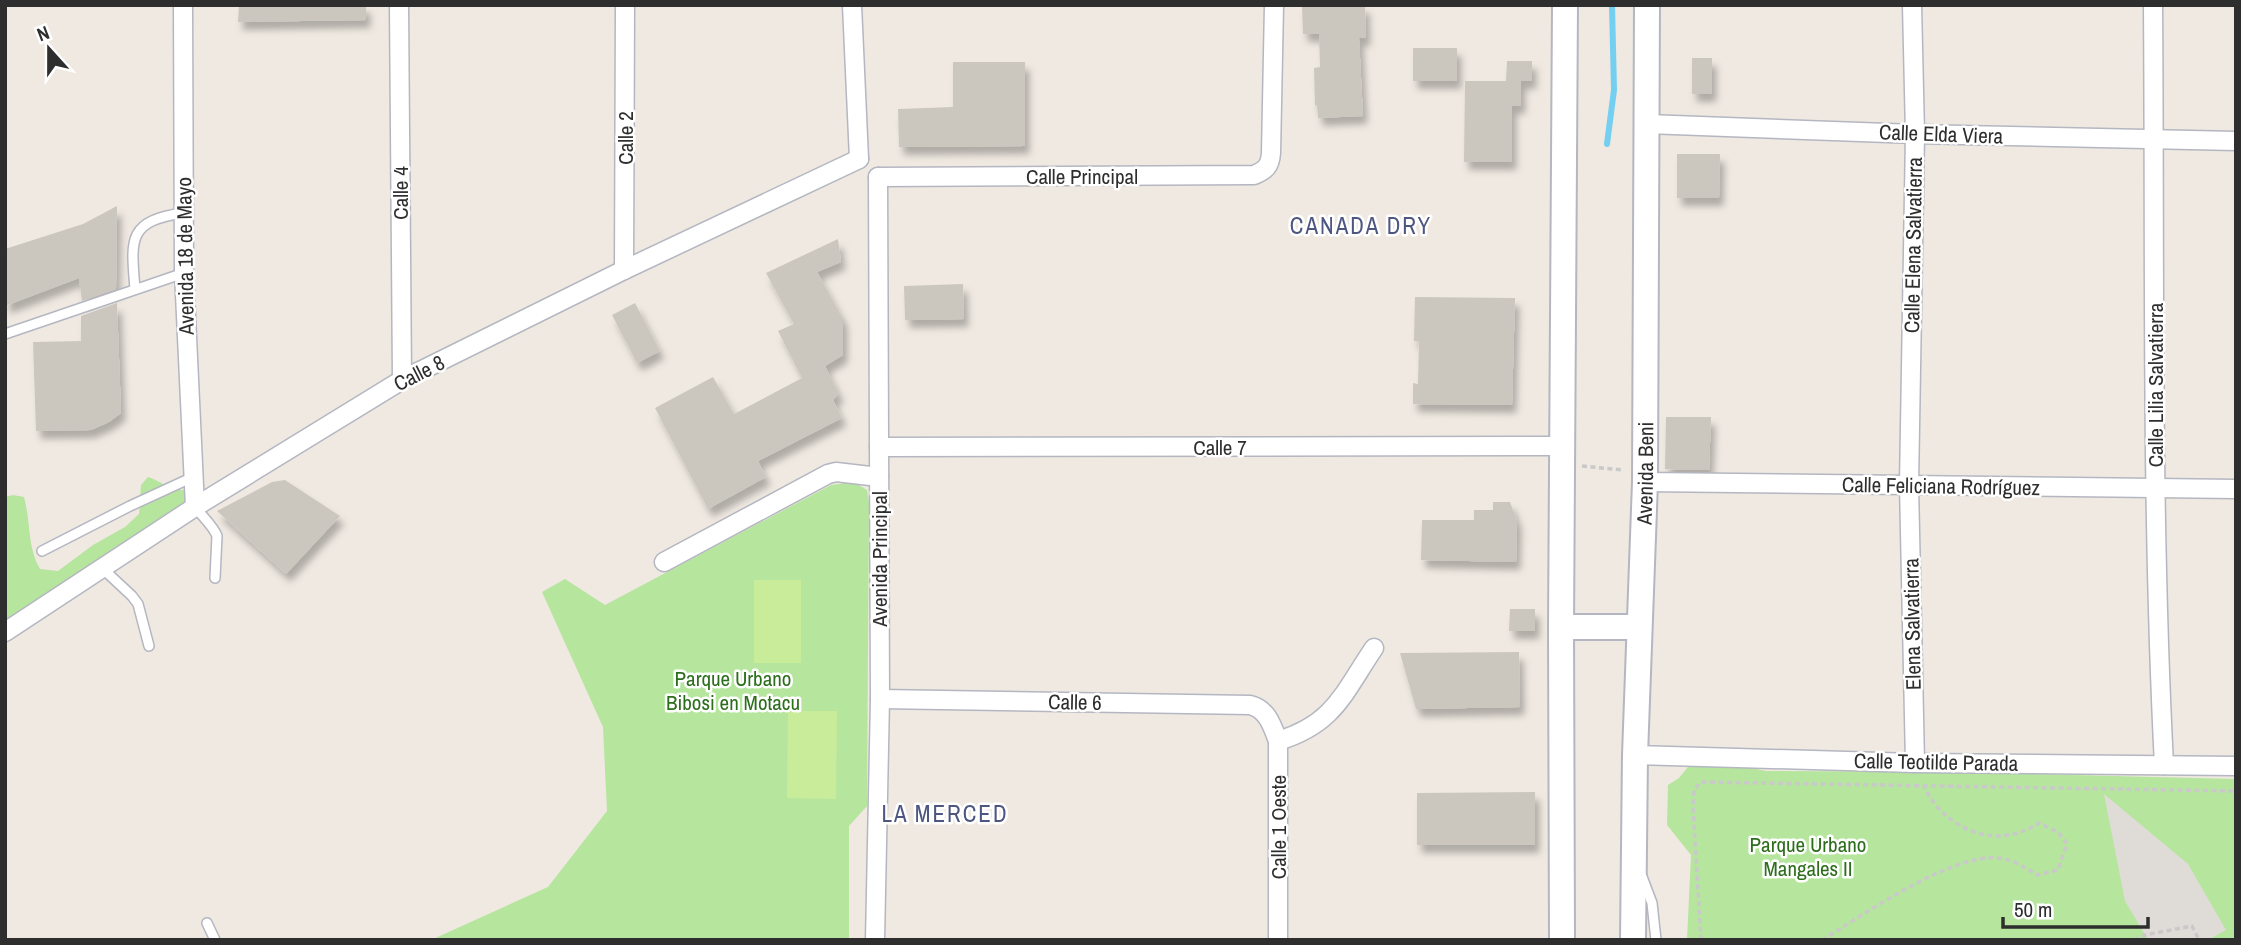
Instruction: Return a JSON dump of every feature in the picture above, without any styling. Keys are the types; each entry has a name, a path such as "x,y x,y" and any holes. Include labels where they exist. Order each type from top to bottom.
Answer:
{"street":[{"name":"Avenida 18 de Mayo","path":"183,5 184,273 195,507"},
{"name":"Calle 4","path":"399,5 402,380"},
{"name":"Calle 2","path":"624,270 625,5"},
{"path":"852,5 859,159 878,177"},
{"name":"Calle Principal","path":"878,177 1254,175 1265,171 1270,164 1271,153 1274,5"},
{"path":"1562,940 1565,5"},
{"name":"Avenida Beni","path":"1633,940 1635,755 1645,477 1647,5"},
{"name":"Calle Elena Salvatierra","path":"1909,485 1914,134 1912,5"},
{"name":"Calle Lilia Salvatierra","path":"2153,5 2156,488 2164,765"},
{"name":"Calle Elda Viera","path":"1647,124 1914,134 2236,141"},
{"name":"Calle 8","path":"5,632 195,507 402,380 624,270 859,159"},
{"name":"Avenida Principal","path":"875,940 880,699 878,177"},
{"name":"Calle 7","path":"879,447 1562,455"},
{"path":"664,562 828,474 836,472 879,477"},
{"name":"Calle Feliciana Rodríguez","path":"1645,477 1909,485 2236,489"},
{"name":"Elena Salvatierra","path":"1909,485 1915,763"},
{"path":"1561,627 1639,627"},
{"path":"1278,741 1297,735 1326,717 1374,648"},
{"name":"Calle 6","path":"880,699 1250,705 1258,707 1266,716"},
{"name":"Calle 1 Oeste","path":"1266,716 1278,741 1278,940"},
{"name":"Calle Teotilde Parada","path":"1635,755 1915,763 2236,766"}],"lane":[{"path":"135,289 132,256 135,236 149,221 162,216 183,214"},
{"path":"5,334 184,273"},
{"path":"42,551 194,477"},
{"path":"195,507 217,536 215,578"},
{"path":"102,568 138,604 149,646"},
{"path":"1633,855 1652,903 1656,940"},
{"path":"207,923 215,940"}],"path":[{"path":"1562,455 1645,477"},
{"path":"1701,940 1693,807 1694,790 1701,782 2236,791"},
{"path":"1822,940 1910,886 1963,863 1999,858 2017,862 2037,875 2058,870 2067,844 2058,832 2039,823 2006,836 1969,830 1945,816 1924,786"},
{"path":"2134,940 2145,935 2192,926 2199,940"}],"green space":[{"path":"148,477 169,487 184,490 186,497 181,512 5,623 5,497 24,497 36,561 40,569 58,571 93,545 125,527 139,514 141,485"},
{"name":"Parque Urbano Bibosi en Motacu","path":"854,482 867,490 869,503 867,806 849,826 849,940 431,940 548,887 607,811 603,727 542,592 565,579 605,605 831,485"},
{"path":"754,580 801,580 801,663 754,663"},
{"path":"788,711 837,711 836,799 787,798"},
{"name":"Parque Urbano Mangales II","path":"1696,757 1766,771 1950,772 2236,779 2236,940 1687,940 1691,855 1667,825 1668,785 1679,778"}],"shaded area":[{"path":"2104,794 2188,864 2226,930 2208,940 2148,940 2125,901"}],"building":[{"path":"239,5 366,5 366,20 238,22"},
{"path":"1302,5 1365,5 1366,38 1359,38 1363,116 1318,118 1314,68 1320,67 1319,34 1303,34"},
{"path":"1413,48 1457,48 1457,81 1413,81"},
{"path":"1692,58 1712,58 1712,94 1692,94"},
{"path":"1507,61 1532,61 1532,81 1521,81 1521,106 1512,106 1512,162 1464,162 1465,81 1506,81"},
{"path":"953,62 1025,62 1025,146 899,147 898,109 953,107"},
{"path":"1677,154 1720,154 1719,198 1677,198"},
{"path":"117,206 116,289 82,301 79,278 5,306 5,249 83,224"},
{"path":"838,239 841,262 817,272 843,319 843,355 825,366 839,394 833,400 842,418 758,461 766,477 708,509 655,408 713,377 734,414 802,378 778,331 794,324 766,273"},
{"path":"963,284 964,319 905,320 904,286"},
{"path":"1415,297 1515,298 1512,405 1413,404 1413,383 1418,384 1419,341 1414,341"},
{"path":"117,303 121,413 91,430 36,431 33,342 81,341 81,316"},
{"path":"635,303 660,351 637,363 612,315"},
{"path":"1666,417 1711,417 1709,470 1665,469"},
{"path":"285,480 340,516 286,574 217,511 272,482"},
{"path":"1493,502 1510,502 1517,521 1516,562 1421,560 1422,520 1474,520 1474,510 1493,510"},
{"path":"1510,609 1535,609 1535,631 1509,631"},
{"path":"1519,652 1520,707 1416,709 1400,653"},
{"path":"1535,792 1535,845 1417,845 1417,793"}],"waterway":[{"path":"1607,144 1614,90 1612,5"}],"district":[{"name":"CANADA DRY","path":"1361,225"},
{"name":"LA MERCED","path":"945,813"}]}
